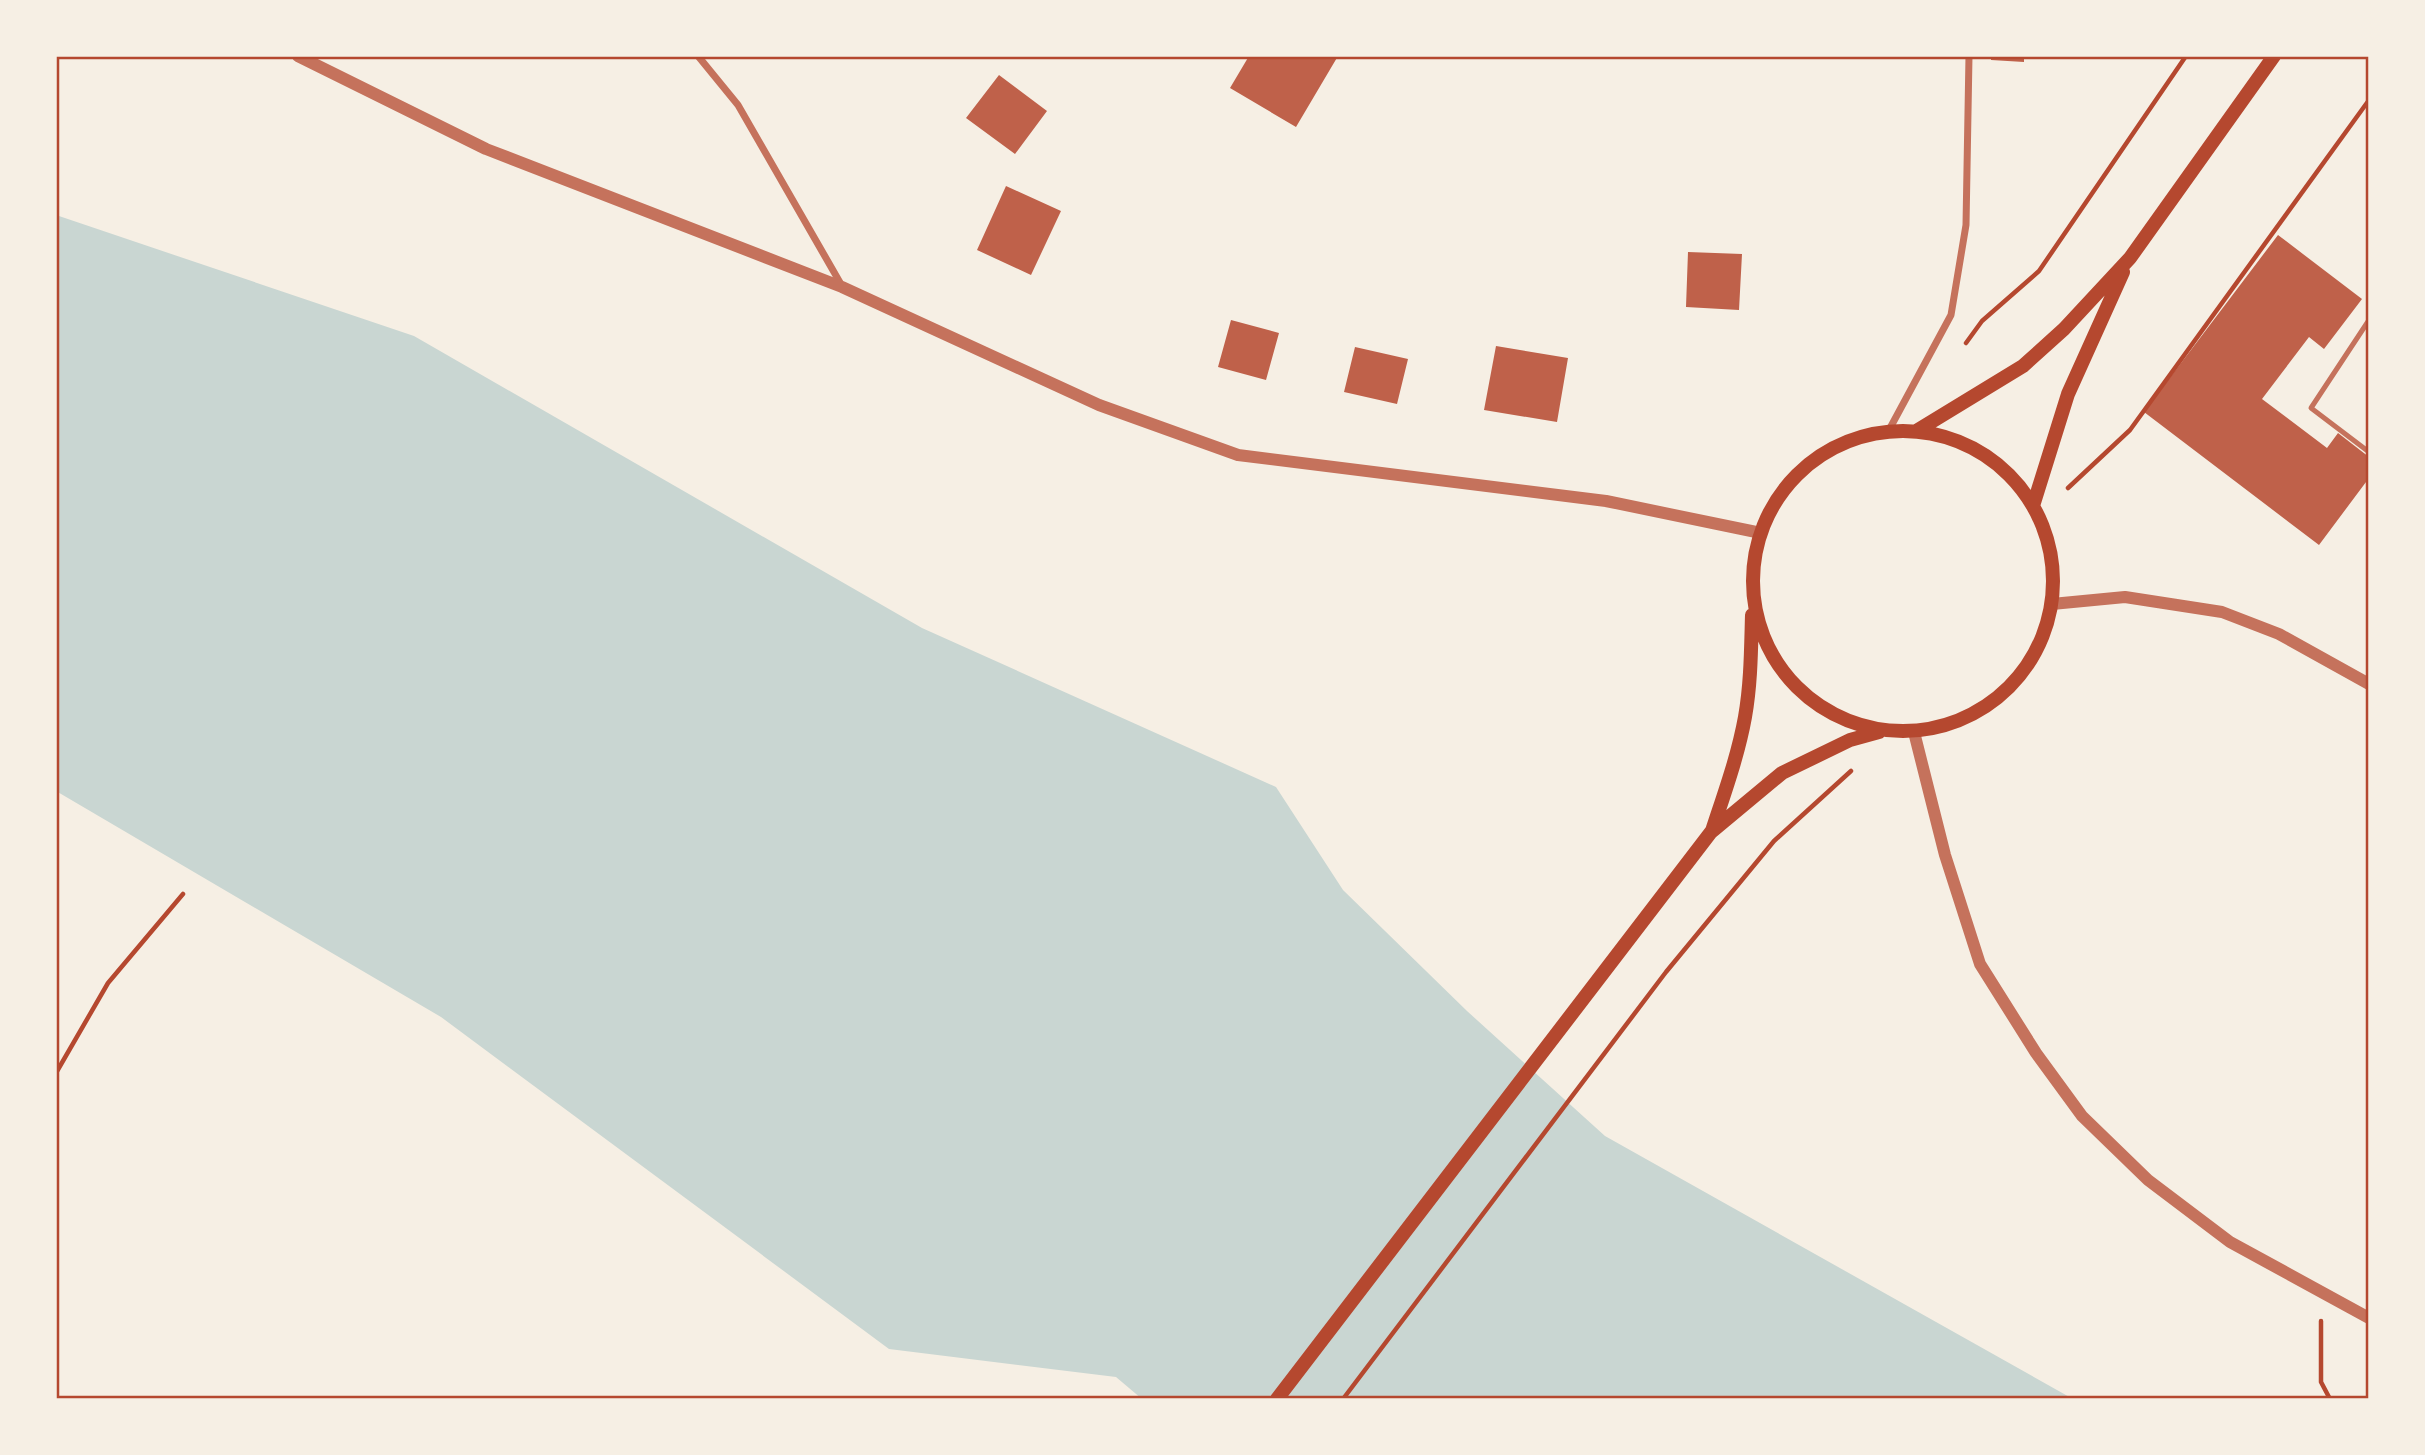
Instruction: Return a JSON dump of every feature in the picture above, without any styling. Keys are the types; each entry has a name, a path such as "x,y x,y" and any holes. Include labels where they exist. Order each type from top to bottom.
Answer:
{"main road":[{"path":"1918,430 2023,366 2064,329 2130,258 2274,56"},
{"path":"2036,510 2068,394 2130,258"},
{"path":"1711,832 1735,759 1745,717 1751,671 1752,593 1755,554 1767,516 1787,483 1816,457 1851,439 1889,430 1918,430 1946,436 1982,452 2015,480 2036,510 2053,559 2052,604 2039,648 2021,674 2000,697 1973,715 1945,726 1914,732 1882,731 1862,726 1811,701 1782,671 1762,634 1752,593"},
{"path":"1277,1399 1711,832 1782,774 1850,740 1882,731"}],"street":[{"path":"298,56 486,149 842,287 1099,405 1238,455 1606,501 1761,533"},
{"path":"698,56 738,105 842,287"},
{"path":"1889,430 1951,315 1966,225 1969,56"},
{"path":"2052,604 2125,597 2222,611 2279,634 2369,684"},
{"path":"1914,732 1945,855 1980,964 2036,1053 2082,1116 2148,1180 2230,1242 2369,1318"}],"lane":[{"path":"2369,320 2311,408 2369,452"}],"path":[{"path":"1958,354 1982,321 2039,271 2186,56"},
{"path":"2036,510 2130,430 2369,100"},
{"path":"1343,1399 1666,972 1774,841 1855,768"},
{"path":"56,1073 108,983 183,894"},
{"path":"2322,1292 2321,1382 2330,1399"}],"shaded area":[{"path":"56,215 414,336 922,628 1276,787 1343,890 1467,1011 1605,1136 2073,1399 1142,1399 1116,1377 889,1349 441,1017 56,791"}],"building":[{"path":"1249,56 1338,56 1296,127 1230,88"},
{"path":"1991,56 2024,56 2024,62 1991,60"},
{"path":"999,75 1047,111 1015,154 966,118"},
{"path":"1006,186 1061,211 1031,275 977,250"},
{"path":"2278,235 2362,299 2324,349 2309,337 2262,399 2327,448 2338,433 2369,457 2369,478 2319,545 2144,412"},
{"path":"1688,252 1742,254 1739,310 1686,307"},
{"path":"1231,320 1279,333 1266,380 1218,367"},
{"path":"1496,346 1568,358 1557,422 1484,410"},
{"path":"1355,347 1408,359 1397,404 1344,392"}]}
